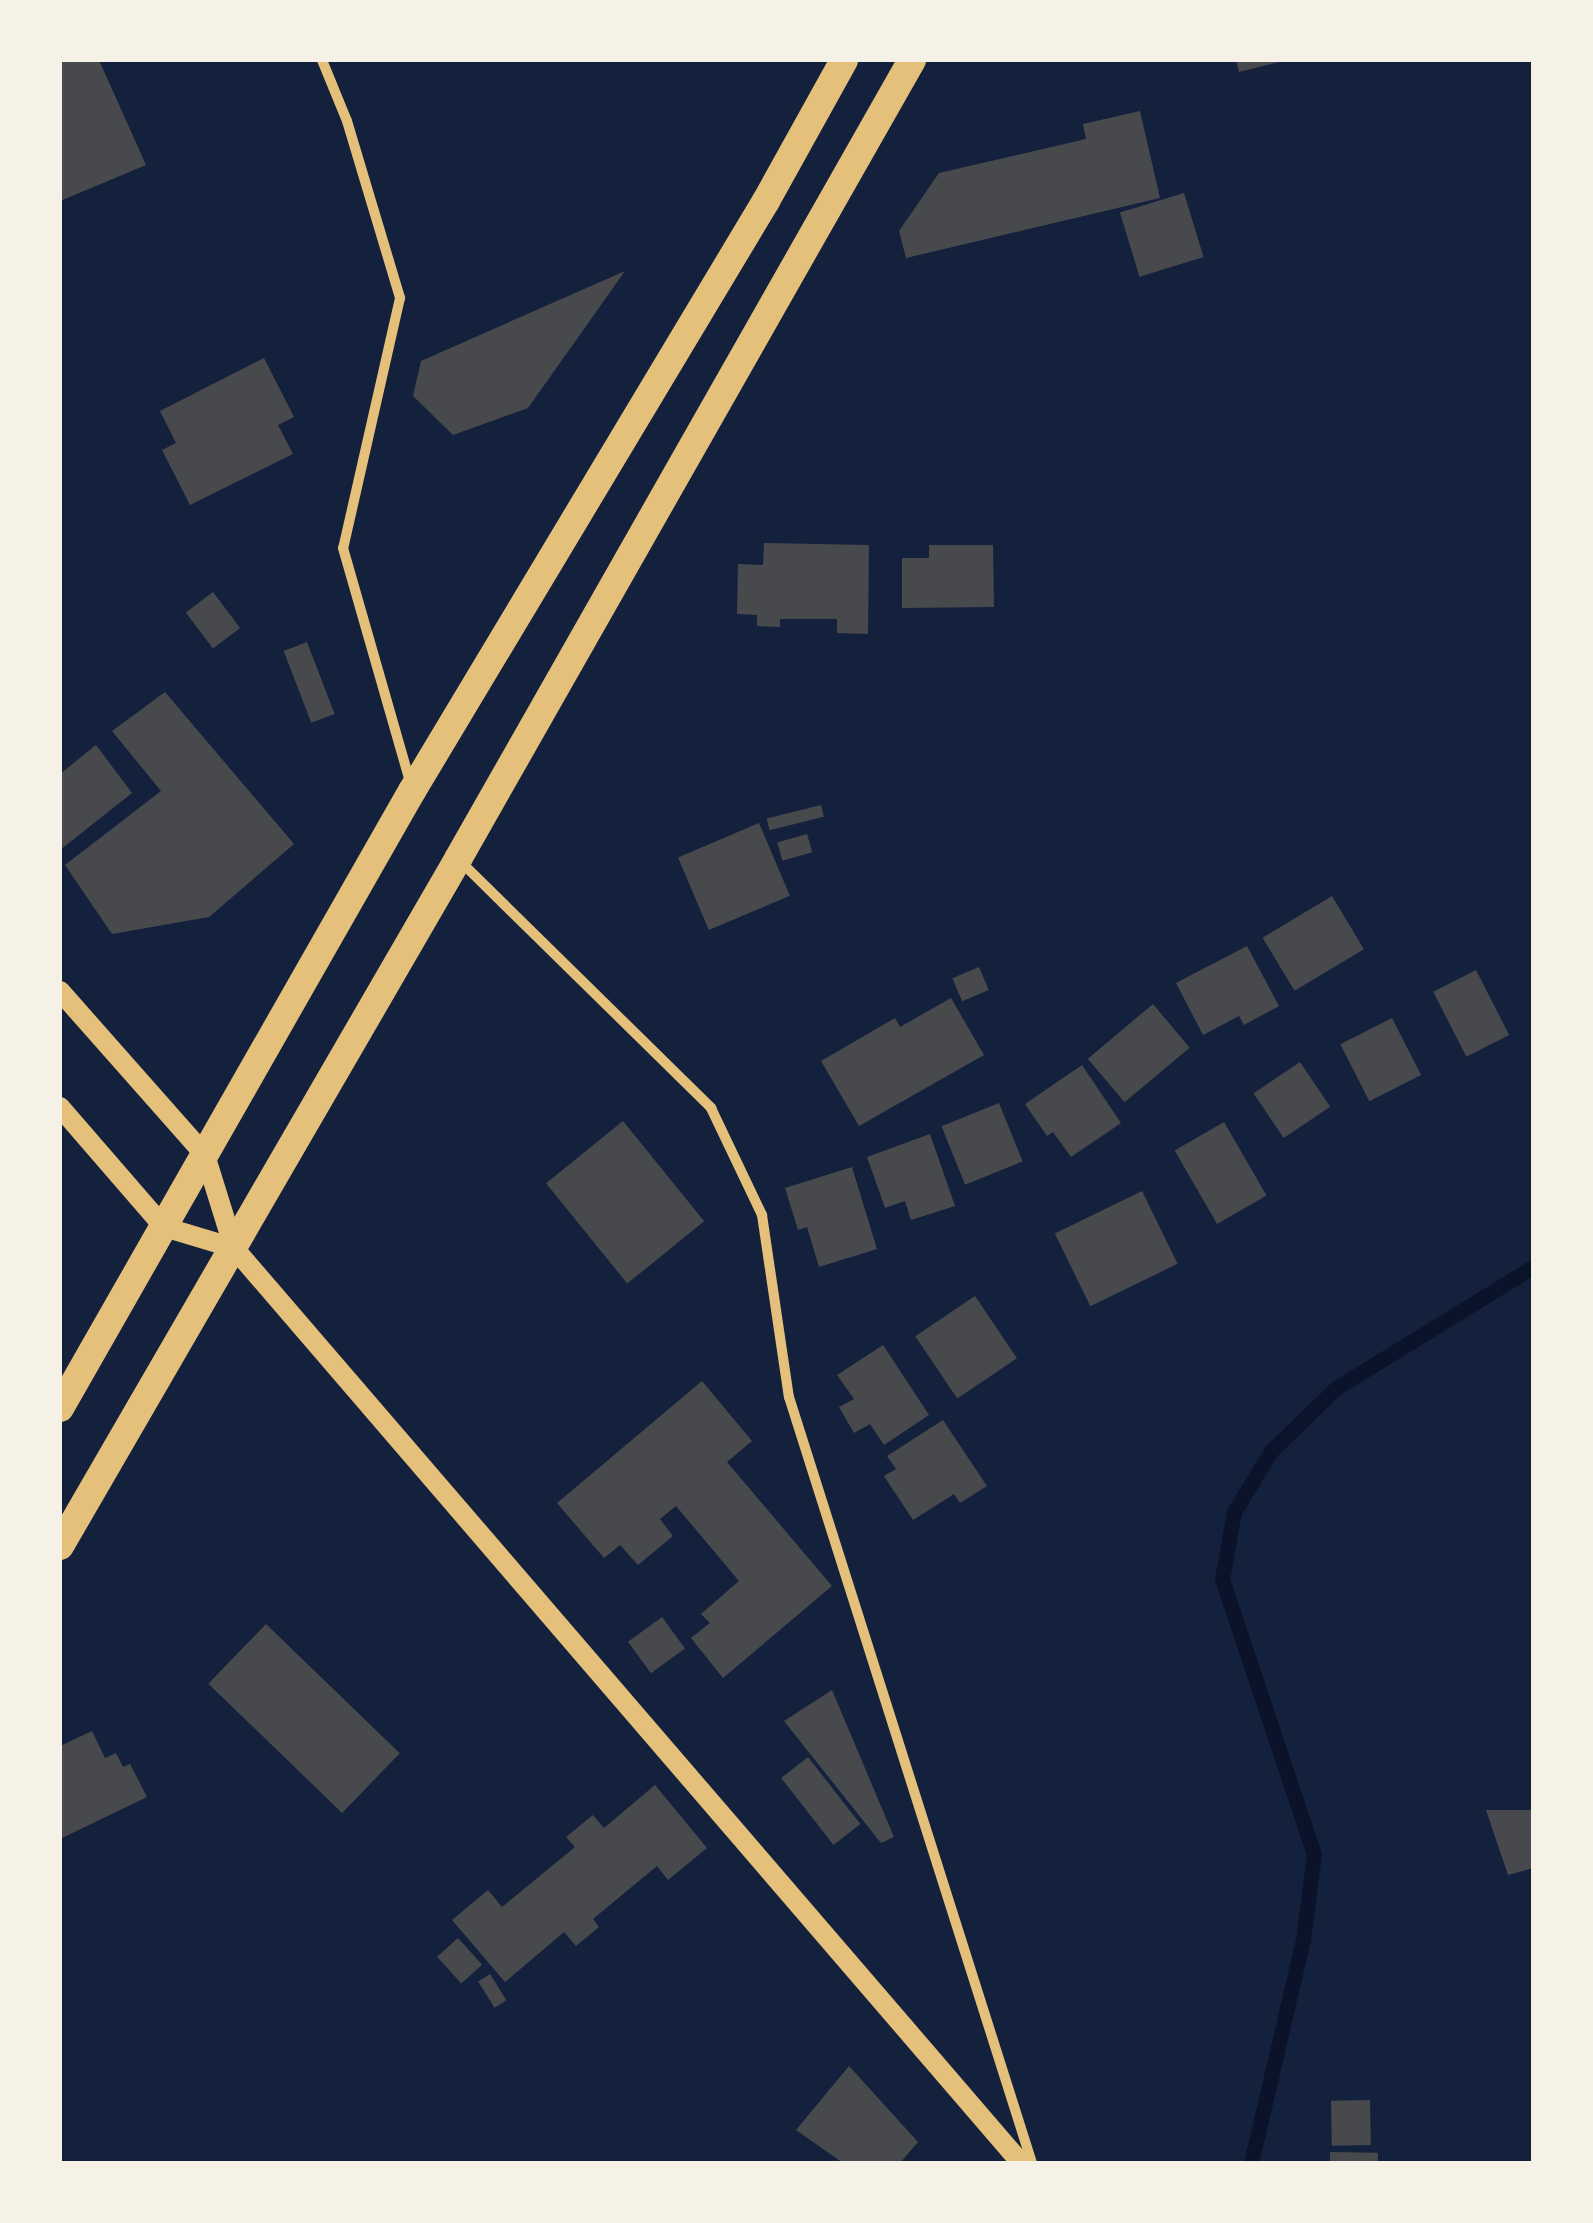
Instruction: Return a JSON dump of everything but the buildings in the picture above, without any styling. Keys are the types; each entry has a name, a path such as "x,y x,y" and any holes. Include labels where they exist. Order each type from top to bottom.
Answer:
{"highway":[{"path":"60,1408 412,790 766,202 844,60"},
{"path":"60,1546 458,860 912,60"}],"main road":[{"path":"60,992 204,1155 234,1248 1021,2163"},
{"path":"60,1107 164,1227 234,1248"}],"street":[{"path":"322,60 346,121 400,298 343,548 412,790"},
{"path":"458,860 711,1108 762,1216 789,1397 1032,2163"}],"waterway":[{"path":"1251,2163 1303,1940 1314,1854 1222,1579 1234,1512 1271,1451 1336,1388 1533,1267"}]}
